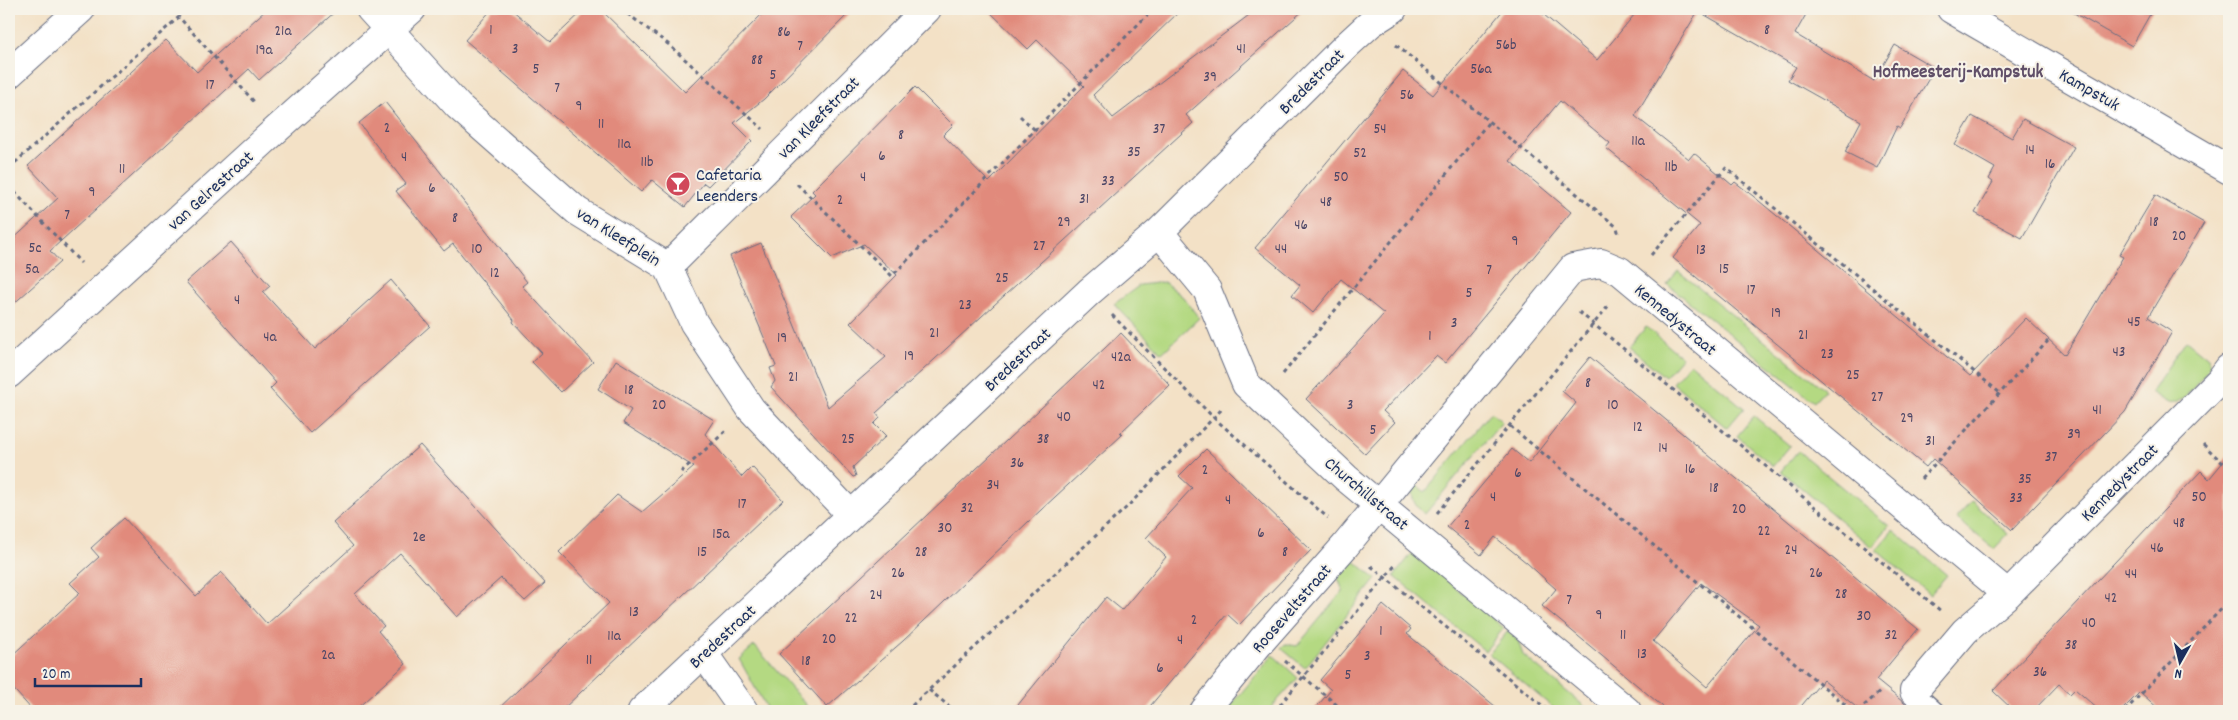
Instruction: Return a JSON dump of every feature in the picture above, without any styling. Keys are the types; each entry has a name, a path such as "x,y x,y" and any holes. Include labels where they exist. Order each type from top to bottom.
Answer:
{"street":[{"path":"9,74 81,9"},
{"name":"van Kleefplein","path":"370,9 458,106 577,211 668,267 694,323 751,409 851,515"},
{"name":"van Gelrestraat","path":"9,374 277,129 412,9"},
{"name":"van Kleefstraat","path":"668,267 927,9"},
{"name":"Bredestraat","path":"642,711 1089,292 1159,232 1371,23 1393,9"},
{"name":"Kampstuk","path":"1951,9 2229,170"},
{"name":"Churchillstraat","path":"1159,232 1207,290 1254,392 1378,505 1418,536 1627,711"},
{"name":"Kennedystraat","path":"1378,505 1573,268 1601,263 1624,276 2008,594"},
{"name":"Kennedystraat","path":"1914,691 1965,631 2008,594 2220,380 2229,368"},
{"name":"Rooseveltstraat","path":"1204,711 1262,640 1345,546 1378,505"},
{"path":"704,654 744,711"}],"lane":[{"name":"Kennedystraat","path":"1914,691 1936,711"}],"path":[{"path":"620,9 668,44 779,155 892,276 1153,9"},
{"path":"9,168 178,17 277,129"},
{"path":"1371,23 1488,123 1618,227 1624,276"},
{"path":"1020,116 1035,130"},
{"path":"906,711 1127,507 1214,418 1254,392 1488,123"},
{"path":"1275,711 1593,324 1624,276 1726,168 2000,393"},
{"path":"9,186 104,288"},
{"path":"1554,291 1965,631"},
{"path":"1089,292 1214,418 1331,520 1345,546 1386,577 1549,711"},
{"path":"1898,503 2048,340"},
{"path":"681,472 751,409"},
{"path":"1510,426 1854,711"},
{"path":"2126,711 2229,601"},
{"path":"1262,640 1344,711"},
{"path":"929,690 955,711"},
{"path":"1844,711 1848,706"}],"green space":[{"path":"1678,271 1825,390 1814,402 1667,284"},
{"path":"1164,282 1183,297 1199,318 1162,353 1114,304 1140,285"},
{"path":"1646,327 1682,357 1665,377 1629,347"},
{"path":"2186,340 2208,358 2211,365 2186,396 2174,403 2168,403 2151,392"},
{"path":"1690,363 1744,408 1727,428 1673,383"},
{"path":"1491,412 1502,422 1425,514 1413,500 1413,482 1425,492"},
{"path":"1754,416 1790,446 1773,466 1737,436"},
{"path":"1798,451 1889,526 1872,547 1781,471"},
{"path":"1972,501 2008,534 1994,549 1956,518"},
{"path":"1893,530 1947,575 1930,595 1876,550"},
{"path":"1413,552 1504,628 1485,651 1394,576"},
{"path":"1353,560 1376,579 1305,668 1281,648 1285,644 1297,646 1343,591 1338,578"},
{"path":"1508,631 1517,638 1523,655 1590,711 1557,711 1489,654"},
{"path":"754,646 811,711 768,711 739,659"},
{"path":"1273,655 1298,678 1268,711 1226,711"}],"building":[{"path":"267,9 338,9 259,80 249,69 50,251 60,262 9,308 9,243 58,198 28,166 166,40 197,72"},
{"path":"492,9 511,9 550,42 585,9 600,9 685,92 767,9 853,9 764,99 734,123 752,141 708,186 704,183 685,207 652,180 641,192 465,40"},
{"path":"987,9 1182,9 1093,95 1113,118 1257,9 1305,9 1186,115 1193,123 876,413 880,418 874,424 886,436 853,467 856,476 853,477 771,387 775,381 770,368 776,366 730,256 761,243 828,407 886,357 850,323 897,275 864,244 832,258 791,217 815,194 812,191 915,87 953,125 943,135 989,182 1084,86 1037,40 1028,49"},
{"path":"1504,9 1537,9 1597,60 1639,9 1809,9 1795,34 1874,81 1895,45 1935,68 1900,128 1897,126 1877,168 1845,152 1861,121 1788,80 1796,67 1698,11 1635,116 1689,159 1694,153 1732,185 1735,182 1970,376 2026,318 2065,355 2123,257 2119,255 2155,195 2204,223 2148,317 2172,332 2125,412 2012,530 1933,459 1926,467 1673,258 1700,225 1606,148 1610,143 1560,101 1510,161 1571,212 1445,363 1436,356 1383,411 1395,422 1365,454 1306,399 1384,314 1341,279 1313,313 1292,295 1300,285 1255,248 1403,71 1433,95"},
{"path":"2067,9 2153,9 2132,46"},
{"path":"385,102 527,282 522,286 593,362 561,392 532,362 542,353 513,322 514,320 453,244 444,251 396,191 406,184 359,123"},
{"path":"1972,116 2012,138 2023,119 2074,147 2022,238 1975,213 1993,182 1989,179 1995,168 1955,145"},
{"path":"231,242 270,286 263,292 315,349 391,280 430,326 310,433 270,389 276,383 186,282"},
{"path":"1121,333 1170,385 1120,433 1122,435 903,641 827,707 779,654"},
{"path":"1590,357 1918,629 1876,680 1914,711 1861,711 1823,680 1797,711 1668,711 1542,606 1556,589 1527,563 1495,537 1481,555 1447,527 1512,449 1529,463 1576,403 1562,391","holes":["1701,583 1759,625 1707,687 1653,641"]},
{"path":"616,360 714,420 705,434 742,477 752,467 783,500 561,711 496,711 609,603 559,552 617,495 642,512 694,467 623,423 631,410 598,389"},
{"path":"420,445 545,583 525,601 501,578 457,617 400,553 355,594 384,626 378,631 406,664 354,711 33,711 9,684 9,658 80,593 70,583 99,557 91,548 124,518 196,596 221,572 267,624 353,546 333,523"},
{"path":"1206,449 1311,550 1239,625 1227,614 1146,711 1013,711 1106,597 1122,610 1166,557 1146,538 1192,488 1179,476"},
{"path":"2229,455 2229,711 2161,711 2140,692 2121,711 2100,711 2075,689 2070,694 2059,684 2033,711 2014,711 1993,691 2201,471 2209,479"},
{"path":"1383,605 1411,629 1407,634 1501,711 1313,711 1331,690 1320,680"}],"place":[{"name":"Cafetaria Leenders","path":"678,184"}],"district":[{"name":"Hofmeesterij-Kampstuk","path":"1958,70"}]}
